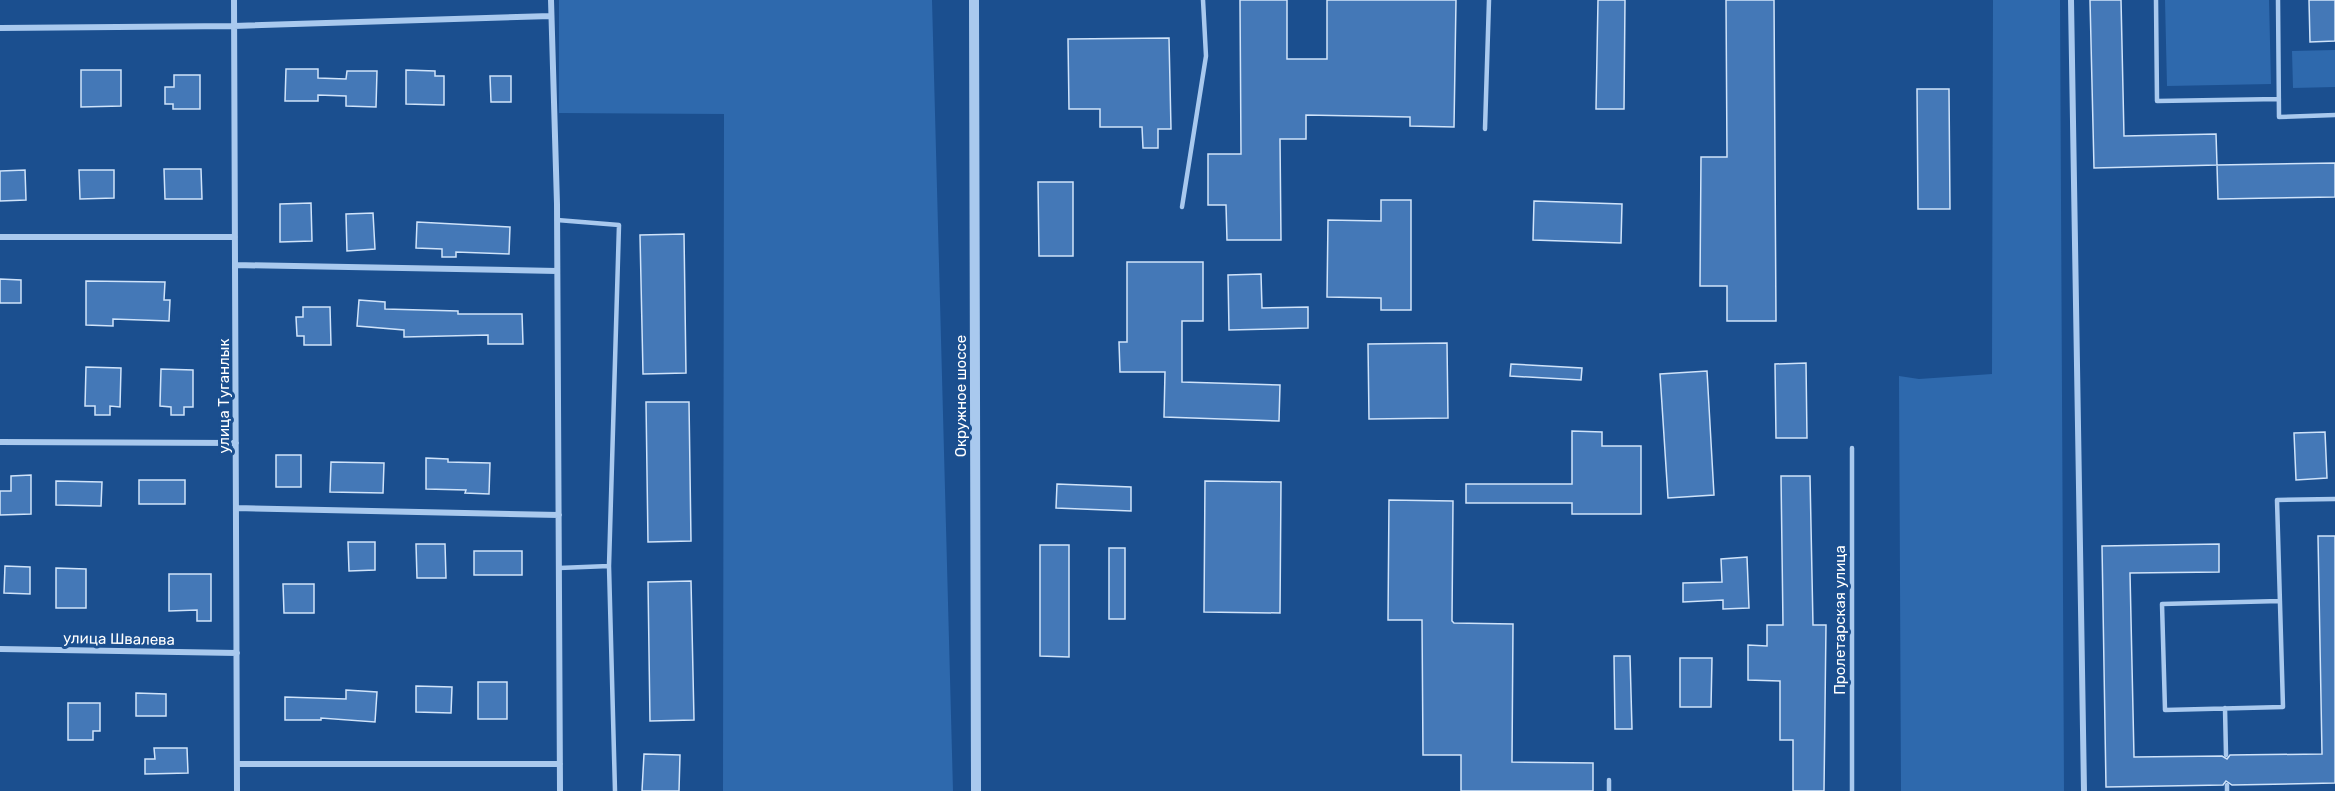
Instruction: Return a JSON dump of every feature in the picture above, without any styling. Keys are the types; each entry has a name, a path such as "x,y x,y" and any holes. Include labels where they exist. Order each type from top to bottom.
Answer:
{"street":[{"name":"улица Туганлык","path":"234,0 237,791"},
{"path":"551,0 557,220 560,791"},
{"name":"Окружное шоссе","path":"974,0 976,791"},
{"path":"2071,0 2084,791"},
{"path":"0,28 234,26 551,16"},
{"path":"0,237 235,237"},
{"path":"235,265 557,271"},
{"path":"0,442 236,443"},
{"path":"236,508 559,515"},
{"name":"улица Швалева","path":"0,649 237,653"},
{"path":"237,764 560,764"}],"lane":[{"path":"1182,207 1206,56 1203,0"},
{"path":"1485,129 1489,0"},
{"path":"2156,0 2157,101 2279,99"},
{"path":"2278,0 2279,117 2335,115"},
{"path":"557,220 619,225 609,566 615,791"},
{"name":"Пролетарская улица","path":"1852,448 1852,791"},
{"path":"2280,601 2162,604 2165,710 2283,706 2280,601 2277,500 2335,499"},
{"path":"559,568 609,566"},
{"path":"2225,708 2226,755"},
{"path":"1609,791 1610,780"}],"shaded area":[{"path":"559,0 932,0 953,791 723,791 724,114 559,113"},
{"path":"1993,0 2060,0 2064,791 1901,791 1899,376 1919,379 1992,374"},
{"path":"2165,0 2269,0 2271,84 2167,86"},
{"path":"2335,50 2335,87 2293,88 2292,51"}],"building":[{"path":"1240,0 1287,0 1287,59 1327,59 1327,0 1456,0 1454,127 1410,126 1410,117 1306,115 1306,139 1280,139 1281,240 1227,240 1226,205 1208,205 1208,154 1241,154"},
{"path":"1598,0 1625,0 1624,109 1596,109"},
{"path":"1726,0 1774,0 1776,321 1727,321 1727,286 1700,286 1701,157 1727,157"},
{"path":"2090,0 2121,0 2124,136 2216,134 2217,165 2094,168"},
{"path":"2309,0 2335,0 2335,41 2310,42"},
{"path":"1169,38 1171,129 1158,129 1158,148 1143,148 1142,127 1100,127 1100,109 1069,109 1068,39"},
{"path":"286,69 318,69 318,78 346,79 347,71 377,71 376,107 346,106 346,96 318,95 318,101 285,101"},
{"path":"81,70 121,70 121,106 81,107"},
{"path":"406,70 435,71 435,76 444,76 444,105 406,104"},
{"path":"174,75 200,75 200,109 173,109 173,104 165,104 165,87 174,87"},
{"path":"490,76 511,76 511,102 491,102"},
{"path":"1917,89 1949,89 1950,209 1918,209"},
{"path":"2335,163 2335,197 2218,199 2217,165"},
{"path":"164,169 201,169 202,199 165,199"},
{"path":"25,170 26,200 0,201 0,171"},
{"path":"79,170 114,170 114,198 80,199"},
{"path":"1038,182 1073,182 1073,256 1039,256"},
{"path":"1381,200 1411,200 1411,310 1381,310 1381,298 1327,297 1328,220 1381,221"},
{"path":"1534,201 1622,204 1621,243 1533,240"},
{"path":"311,203 312,241 280,242 280,204"},
{"path":"373,213 375,249 347,251 346,214"},
{"path":"417,222 510,227 509,254 456,252 456,257 442,257 442,249 416,248"},
{"path":"684,234 686,373 643,374 640,235"},
{"path":"1127,262 1203,262 1203,321 1182,321 1182,382 1280,385 1279,421 1164,417 1165,372 1120,372 1119,342 1127,342"},
{"path":"1261,274 1262,308 1308,307 1308,328 1229,330 1228,275"},
{"path":"0,279 21,280 21,303 0,303"},
{"path":"86,281 165,282 164,300 170,300 169,321 113,319 113,326 86,325"},
{"path":"359,300 385,302 385,309 458,311 458,314 522,314 523,344 488,344 488,335 404,337 404,330 357,326"},
{"path":"303,307 330,307 331,345 304,345 304,336 297,336 296,317 303,317"},
{"path":"1447,343 1448,418 1369,419 1368,344"},
{"path":"1806,363 1807,438 1776,438 1775,364"},
{"path":"1511,364 1582,368 1581,380 1510,376"},
{"path":"86,367 121,368 120,407 110,406 110,415 95,415 95,406 85,406"},
{"path":"161,369 193,370 193,407 184,407 184,415 171,415 171,407 160,406"},
{"path":"1707,371 1714,495 1668,498 1660,374"},
{"path":"646,402 689,402 691,541 648,542"},
{"path":"1572,431 1602,432 1602,446 1641,446 1641,514 1572,514 1572,503 1466,503 1466,484 1572,484"},
{"path":"2325,432 2327,478 2296,480 2294,433"},
{"path":"276,455 301,455 301,487 276,487"},
{"path":"426,458 448,459 448,462 490,463 489,494 465,493 466,490 426,489"},
{"path":"331,462 384,463 383,493 330,492"},
{"path":"31,475 31,514 0,515 0,491 11,491 11,476"},
{"path":"1781,476 1810,476 1813,625 1826,625 1824,791 1793,791 1793,740 1780,740 1780,681 1748,680 1748,645 1767,646 1767,625 1783,625"},
{"path":"139,480 185,480 185,504 139,504"},
{"path":"56,481 102,482 101,506 56,505"},
{"path":"1205,481 1281,482 1280,613 1204,612"},
{"path":"1057,484 1131,487 1131,511 1056,508"},
{"path":"1389,500 1453,501 1452,621 1454,623 1513,624 1512,762 1593,763 1593,791 1461,791 1461,755 1423,755 1422,620 1388,620"},
{"path":"2318,536 2335,536 2335,783 2232,785 2226,781 2223,785 2106,787 2102,546 2219,544 2219,572 2130,573 2134,757 2222,756 2227,759 2230,755 2322,754"},
{"path":"348,542 375,542 375,570 349,571"},
{"path":"416,544 445,544 446,578 417,578"},
{"path":"1040,545 1069,545 1069,657 1040,656"},
{"path":"1109,548 1125,548 1125,619 1109,619"},
{"path":"474,551 522,551 522,575 474,575"},
{"path":"1747,557 1749,608 1723,609 1723,600 1683,602 1683,583 1722,582 1721,559"},
{"path":"5,566 30,567 30,594 4,593"},
{"path":"56,568 86,569 86,608 56,608"},
{"path":"169,574 211,574 211,621 197,621 197,610 169,611"},
{"path":"691,581 694,720 650,721 648,582"},
{"path":"283,584 314,584 314,613 284,613"},
{"path":"1614,656 1630,656 1632,729 1615,729"},
{"path":"1680,658 1712,658 1711,707 1680,707"},
{"path":"478,682 507,682 507,719 478,719"},
{"path":"416,686 452,687 451,713 416,712"},
{"path":"346,690 377,692 375,722 321,718 321,720 285,720 285,697 346,699"},
{"path":"136,693 166,694 166,716 136,716"},
{"path":"68,703 100,703 100,731 93,731 93,740 68,740"},
{"path":"154,748 187,748 188,773 145,774 145,759 155,759"},
{"path":"644,754 680,755 679,791 642,791"}]}
